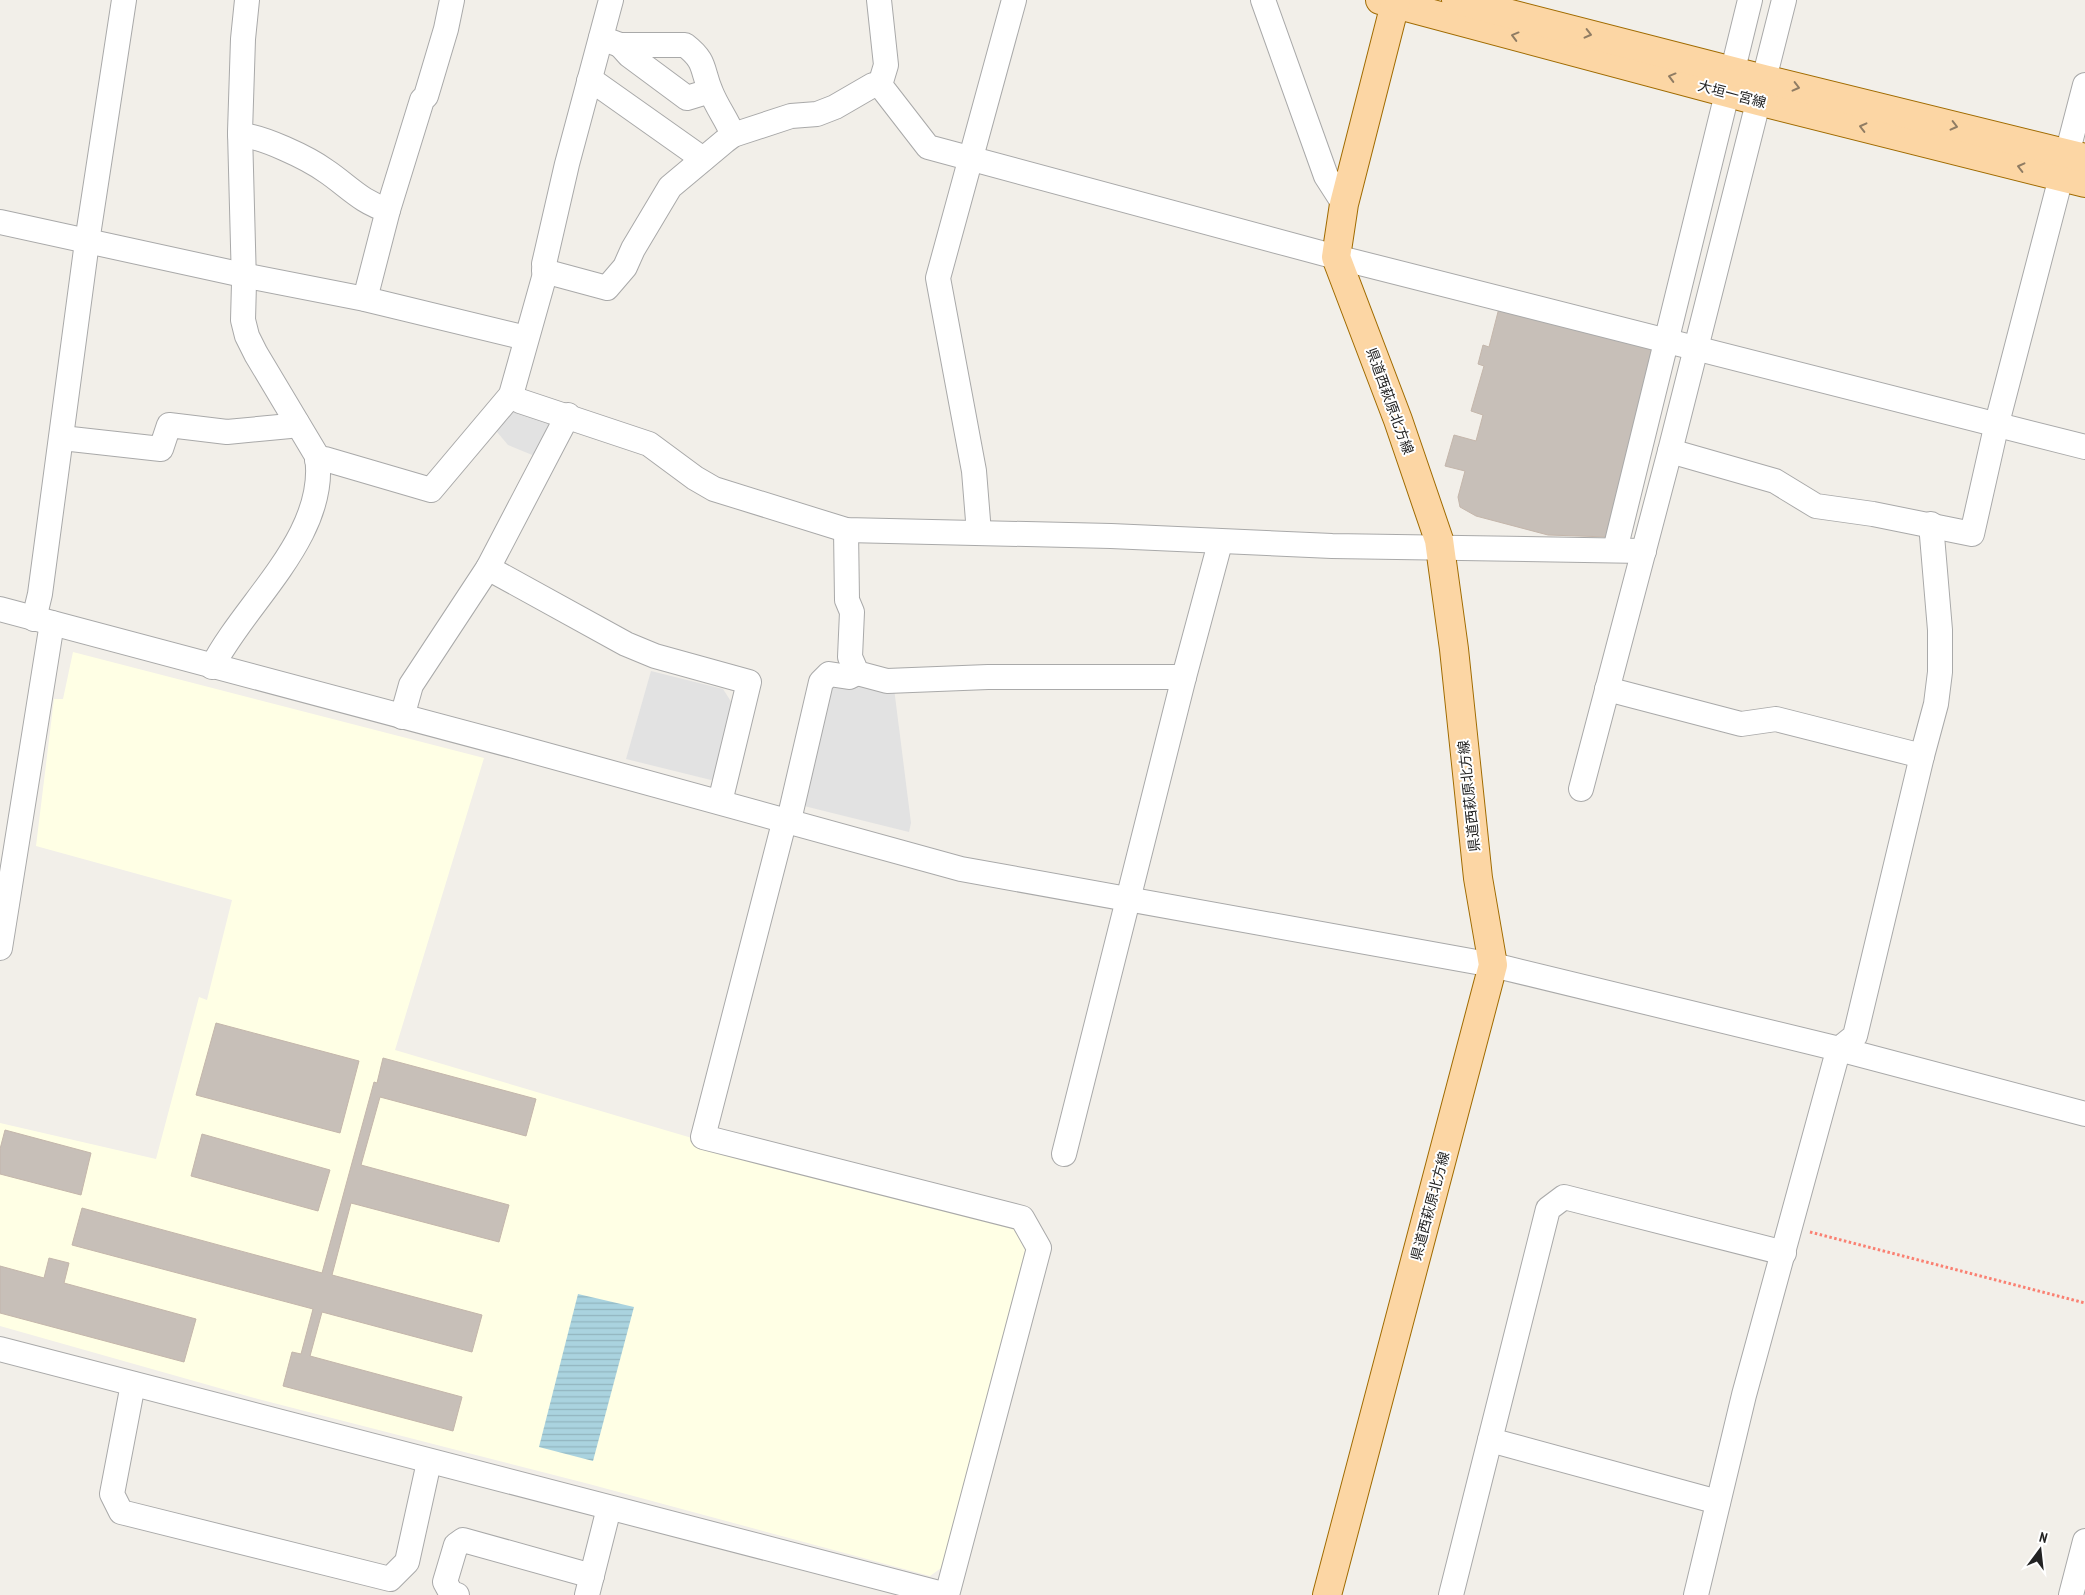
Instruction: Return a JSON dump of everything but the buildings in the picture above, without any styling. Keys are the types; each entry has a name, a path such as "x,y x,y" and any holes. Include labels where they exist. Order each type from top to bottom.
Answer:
{"main road":[{"name":"大垣一宮線","path":"1456,0 1761,90 2074,168"},
{"name":"県道西萩原北方線","path":"1327,1595 1493,965 1478,878 1454,649 1440,549 1398,420 1336,257 1344,204 1390,1"},
{"name":"大垣一宮線","path":"1390,1 1729,81"}],"street":[{"path":"0,948 43,621 40,594 87,242 124,0"},
{"path":"212,668 220,652 270,582 310,519 317,493 317,460 247,336 243,320 244,275 240,135 243,39 247,0"},
{"path":"365,298 388,210 422,100 426,96 446,29 452,0"},
{"path":"317,460 324,459 431,490 511,395 544,271 567,164 589,81 611,41 611,0"},
{"path":"879,0 886,66 880,85"},
{"path":"979,533 974,471 938,278 1014,0"},
{"path":"1263,0 1326,176 1344,204"},
{"path":"1615,550 1750,0"},
{"path":"1580,789 1670,451 1784,0"},
{"path":"611,41 685,45 702,61 710,92 727,119 733,135"},
{"path":"611,41 687,98 710,92"},
{"path":"589,81 597,84 703,159"},
{"path":"544,271 607,288 625,267 633,249 670,187 733,135 791,116 817,114 873,86 880,85"},
{"path":"880,85 928,148 1336,257 1696,350 2085,447"},
{"path":"1670,451 1775,481 1816,506 1930,524 1972,534 1997,424 2074,168 2085,85"},
{"path":"240,135 300,155 326,171 352,193 376,207 388,210"},
{"path":"0,222 244,275 365,298 526,338"},
{"path":"511,395 520,401 568,415 649,444 695,478 714,489 846,530 1111,536 1220,543 1440,549 1644,551"},
{"path":"402,717 411,685 488,568 568,415"},
{"path":"62,438 161,449 169,425 228,432 290,426 297,423"},
{"path":"1696,1595 1744,1395 1839,1049 1855,1036 1936,704 1940,672 1940,630 1930,524"},
{"path":"846,530 847,600 852,612 850,657 857,672 887,681 988,677 1184,677"},
{"path":"1064,1154 1184,677 1220,543"},
{"path":"488,568 626,644 655,656 748,682 720,802"},
{"path":"0,610 961,868 1493,965 1839,1049 2085,1114"},
{"path":"0,1349 428,1462 947,1595 1039,1248 1022,1218 703,1138 787,820 821,682 829,674 849,677 857,672"},
{"path":"1607,689 1741,724 1776,719 1922,756"},
{"path":"1451,1595 1548,1209 1564,1197 1784,1253"},
{"path":"132,1384 112,1494 120,1512 390,1580 407,1562 428,1462"},
{"path":"1490,1440 1718,1502"},
{"path":"457,1595 451,1593 445,1582 456,1545 463,1540 590,1585 609,1508"},
{"path":"2071,1595 2085,1541"}],"path":[{"path":"1791,1228 2085,1303"}],"shaded area":[{"path":"508,405 553,424 537,457 508,445 492,426"},
{"path":"73,652 484,758 395,1050 729,1149 1013,1226 1025,1250 944,1566 930,1576 589,1484 258,1399 0,1326 0,1123 156,1159 199,997 207,1000 232,900 36,846 54,699 63,699"},
{"path":"651,671 723,689 737,711 722,774 711,780 626,759"},
{"path":"830,681 894,688 911,823 909,832 804,806 799,803"}],"water":[{"path":"578,1294 634,1307 593,1461 539,1447"}]}
